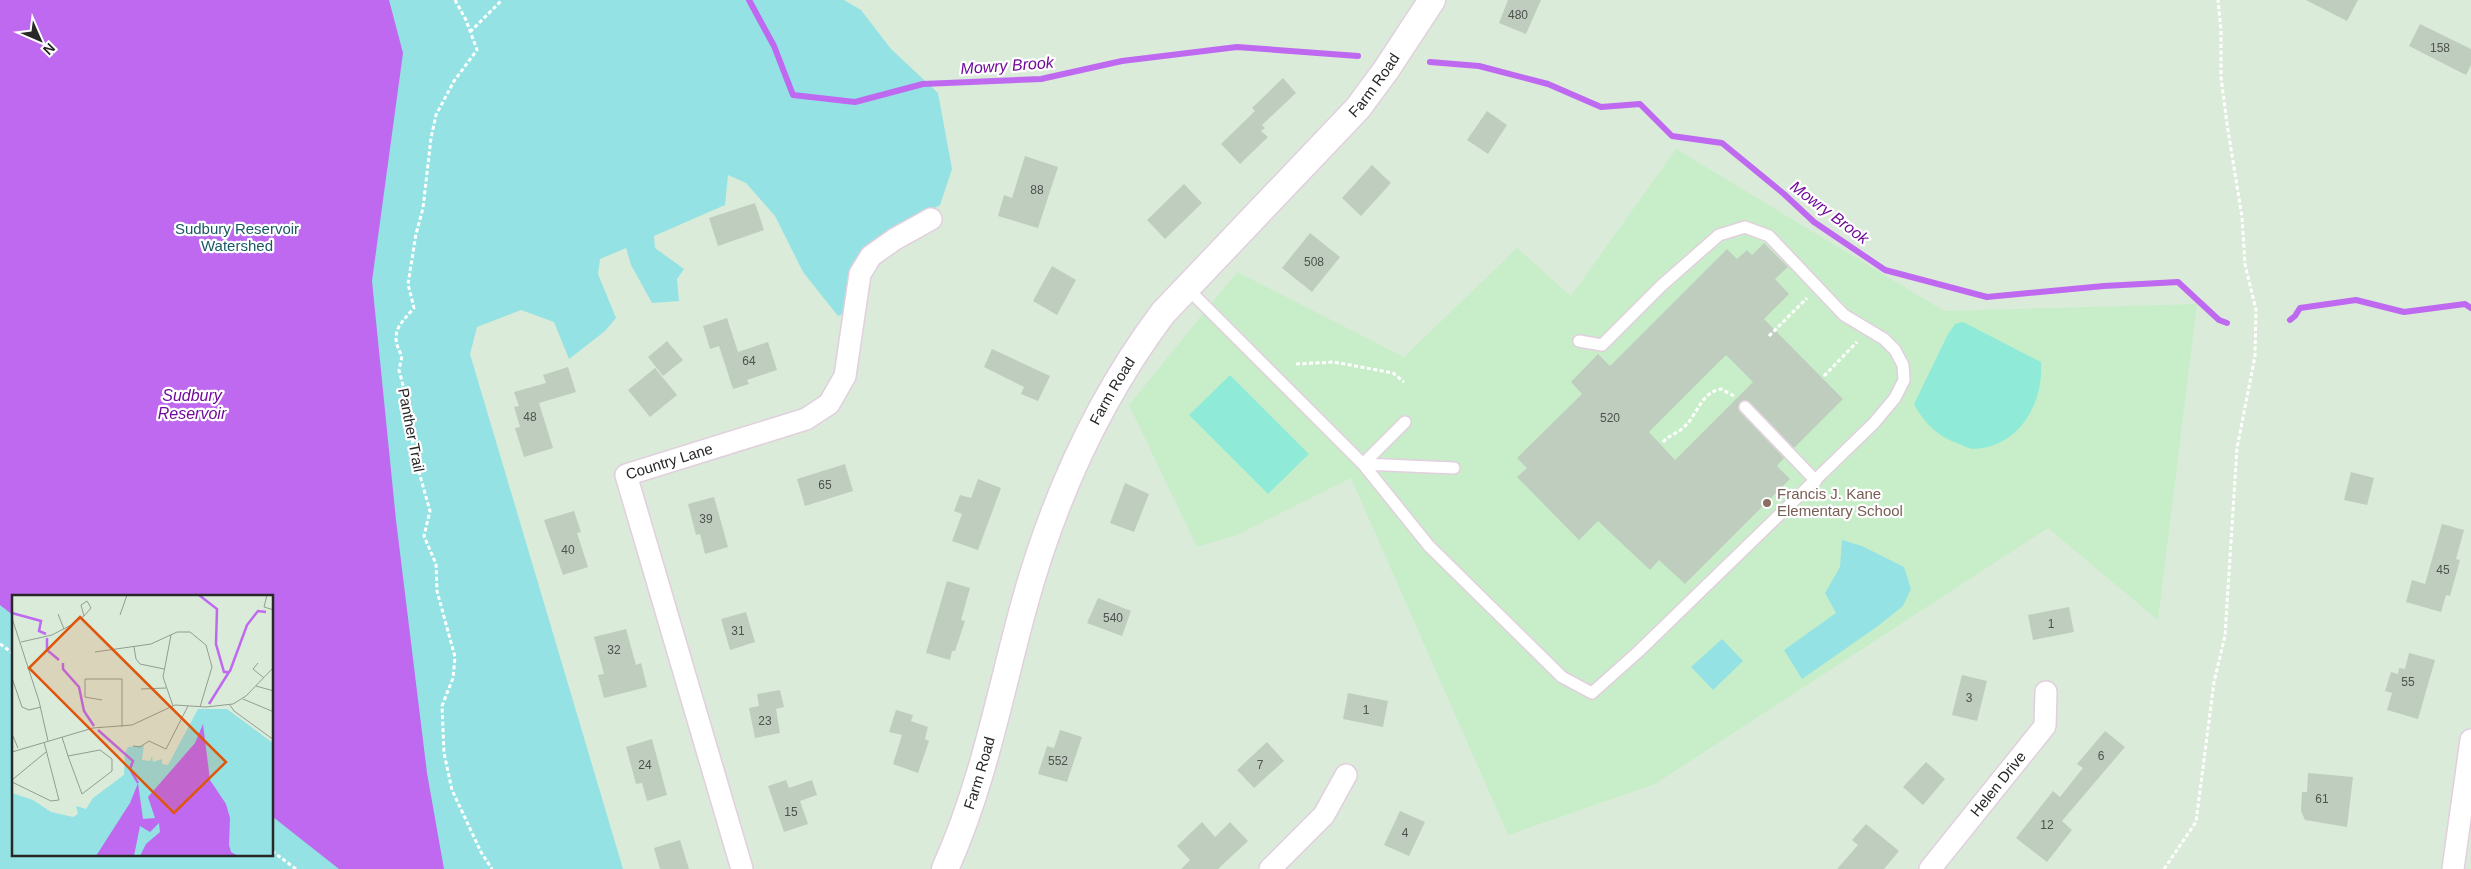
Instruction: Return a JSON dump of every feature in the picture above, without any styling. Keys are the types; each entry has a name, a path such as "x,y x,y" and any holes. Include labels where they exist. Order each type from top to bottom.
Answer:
{"street":[{"name":"Farm Road","path":"945,869 976,792 1036,564 1069,476 1102,408 1135,351 1163,313 1358,108 1386,70 1432,0"},
{"name":"Country Lane","path":"742,869 626,475 806,419 829,404 845,376 860,274 871,256 895,239 931,219"},
{"name":"Helen Drive","path":"1930,869 2045,726 2046,692"},
{"path":"2453,869 2471,740"},
{"path":"1270,869 1324,815 1346,775"}],"lane":[{"path":"1187,288 1363,464 1428,546 1562,677 1592,693 1639,651 1874,423 1895,398 1904,380 1903,365 1895,350 1884,339 1844,315 1769,236 1745,227 1719,234 1662,285 1602,345 1579,341"},
{"path":"1744,407 1816,481"},
{"path":"1363,464 1405,422"},
{"path":"1363,464 1454,468"}],"path":[{"name":"Panther Trail","path":"455,0 477,50 454,81 436,115 431,138 423,208 416,234 408,284 414,308 397,328 396,345 402,356 399,370 405,393 415,458 430,511 424,536 436,564 437,591 455,657 453,678 442,706 444,753 452,790 481,852 492,869"},
{"path":"470,32 502,0"},
{"path":"2164,869 2196,822 2214,682 2225,636 2236,448 2255,356 2256,310 2245,264 2242,217 2224,105 2218,0"},
{"path":"1769,336 1818,286"},
{"path":"1824,376 1868,330"},
{"path":"1296,364 1334,362 1393,373 1404,382"},
{"path":"1663,442 1688,423 1703,399 1712,391 1722,389 1730,392 1744,407"},
{"path":"0,644 12,653"},
{"path":"274,852 296,869"}],"shaded area":[{"name":"Francis J. Kane Elementary School","path":"1676,149 1944,311 2197,304 2158,620 2048,528 1655,784 1508,835 1351,478 1237,535 1197,547 1129,405 1237,272 1404,357 1517,248 1571,296"},
{"path":"1963,322 2041,362 2041,377 2033,407 2016,432 2003,441 1989,447 1968,448 1944,437 1927,423 1914,404 1948,334 1955,324"},
{"path":"1230,375 1309,454 1268,494 1189,415"}],"green space":[{"name":"Sudbury Reservoir Watershed","path":"0,0 844,0 861,10 891,49 938,93 952,169 940,205 884,235 853,262 851,310 838,316 803,272 775,216 746,183 728,175 725,205 654,236 655,248 684,269 677,279 679,301 652,303 631,265 626,248 600,259 598,274 616,318 605,331 569,359 554,322 521,310 477,327 470,354 623,869 0,869"},
{"path":"1842,540 1862,546 1904,567 1911,589 1903,606 1878,626 1802,679 1784,650 1836,613 1825,593 1840,567"},
{"path":"1722,639 1743,661 1713,690 1691,667"}],"water":[{"name":"Sudbury Reservoir","path":"0,0 389,0 403,53 372,281 396,520 427,773 444,869 339,869 274,818 274,595 12,595 12,614 0,605"}],"building":[{"path":"1508,0 1541,0 1526,34 1499,23"},
{"path":"2306,0 2358,0 2347,21"},
{"path":"2420,24 2471,49 2471,65 2466,75 2409,46"},
{"path":"1283,78 1296,93 1262,125 1265,128 1261,131 1268,137 1240,164 1221,144 1255,111 1252,108"},
{"path":"1487,111 1507,125 1488,154 1467,140"},
{"path":"1025,156 1058,167 1038,228 998,216 1004,195 1012,198"},
{"path":"1372,165 1391,183 1361,216 1342,198"},
{"path":"1184,184 1202,203 1165,239 1147,220"},
{"path":"755,203 764,230 718,246 709,218"},
{"path":"1310,233 1340,257 1312,292 1282,268"},
{"path":"1764,243 1788,267 1775,279 1789,294 1764,319 1843,399 1794,448 1750,402 1744,400 1740,402 1738,408 1740,412 1784,458 1777,466 1790,479 1685,584 1659,560 1650,570 1598,521 1579,540 1517,477 1527,468 1517,458 1582,394 1571,382 1598,354 1610,366 1727,249 1737,259 1747,250 1752,255","holes":["1726,355 1753,382 1675,460 1649,432"]},
{"path":"1052,266 1076,280 1057,315 1033,301"},
{"path":"727,318 738,352 768,342 777,370 747,380 749,384 733,389 719,346 710,349 703,326"},
{"path":"667,341 683,360 663,376 648,357"},
{"path":"992,349 1050,376 1038,401 1021,394 1024,387 984,367"},
{"path":"568,367 576,392 539,403 553,448 524,457 515,428 520,427 514,407 519,406 514,392 546,383 543,375"},
{"path":"655,368 677,395 650,417 628,390"},
{"path":"845,464 853,491 805,506 797,479"},
{"path":"2351,472 2374,478 2367,505 2344,500"},
{"path":"978,479 1001,488 978,550 952,541 962,514 954,511 960,495 971,498"},
{"path":"1125,483 1149,494 1134,532 1110,523"},
{"path":"714,497 728,547 705,554 700,534 696,535 688,504"},
{"path":"574,511 581,532 577,533 588,567 563,575 544,520"},
{"path":"2442,524 2464,530 2456,559 2460,560 2450,596 2446,595 2441,612 2406,602 2412,580 2425,584"},
{"path":"947,581 970,588 961,620 965,621 950,660 926,653"},
{"path":"1098,598 1131,611 1122,636 1087,623"},
{"path":"2069,607 2074,632 2033,640 2028,615"},
{"path":"746,612 755,642 730,650 721,619"},
{"path":"626,629 636,665 641,663 647,687 604,698 598,675 604,674 594,637"},
{"path":"2409,653 2435,660 2418,719 2387,710 2392,693 2385,691 2391,672 2398,674 2399,668 2405,669"},
{"path":"1962,675 1987,681 1977,721 1952,715"},
{"path":"780,690 784,707 776,709 780,733 755,738 749,708 759,706 757,694"},
{"path":"1348,693 1388,701 1383,727 1343,719"},
{"path":"896,710 913,715 911,721 928,727 925,739 929,741 918,773 893,764 902,735 889,732"},
{"path":"1060,730 1082,737 1067,782 1038,774 1047,746 1054,748"},
{"path":"2105,731 2125,747 2062,821 2072,830 2047,862 2016,838 2053,791 2060,797 2083,768 2077,764"},
{"path":"652,739 667,795 647,801 642,783 636,784 626,747"},
{"path":"1267,742 1284,761 1254,788 1237,770"},
{"path":"1926,762 1945,779 1923,805 1903,787"},
{"path":"2308,773 2353,777 2347,827 2305,820 2301,811 2302,792 2307,792"},
{"path":"786,780 789,788 812,780 817,795 800,801 808,824 784,832 768,786"},
{"path":"1400,811 1425,822 1409,856 1384,845"},
{"path":"1202,822 1215,837 1230,822 1248,841 1218,869 1181,869 1190,860 1177,846"},
{"path":"1866,824 1899,851 1884,869 1837,869 1858,845 1852,840"},
{"path":"680,840 689,869 660,869 654,848"}],"waterway":[{"name":"Mowry Brook","path":"749,0 774,46 793,95 855,102 923,84 1041,79 1122,61 1237,47 1358,56"},
{"name":"Mowry Brook","path":"1430,62 1479,66 1548,84 1601,107 1640,104 1672,136 1722,143 1784,194 1814,222 1885,270 1987,297 2104,286 2178,282 2219,320 2227,323"},
{"name":"Mowry Brook","path":"2290,320 2300,308 2356,300 2404,312 2465,304 2471,308"}],"place":[{"name":"Francis J. Kane Elementary School","path":"1767,503"}]}
